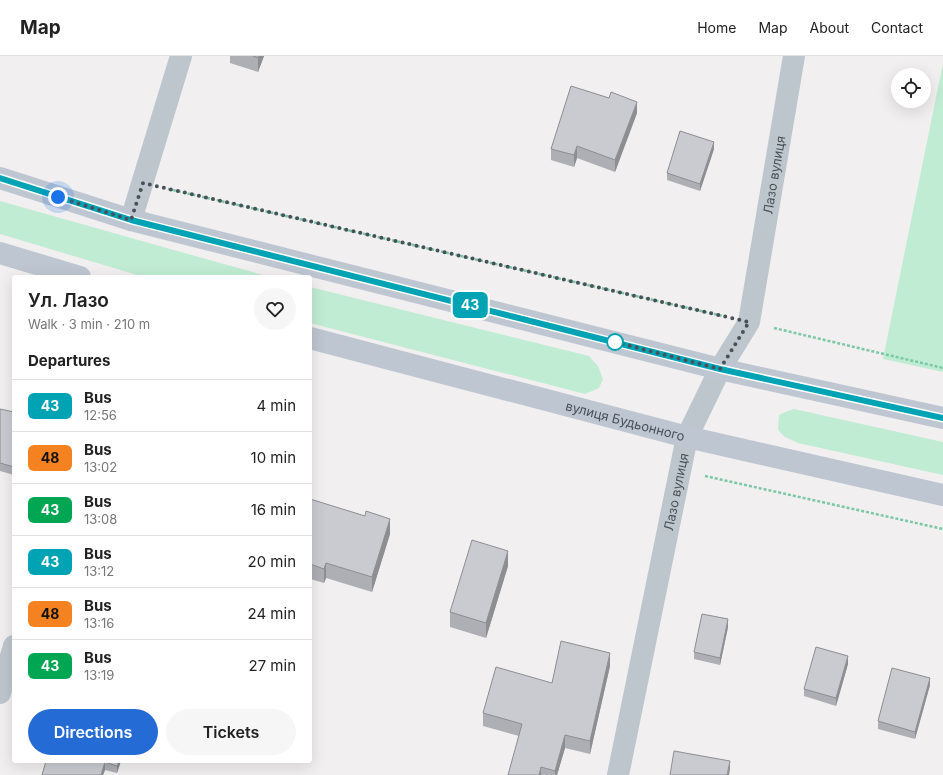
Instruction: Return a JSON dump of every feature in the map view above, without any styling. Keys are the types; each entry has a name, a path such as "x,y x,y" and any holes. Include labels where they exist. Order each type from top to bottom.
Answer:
{"main road":[{"path":"0,178 131,220 720,369 943,418"},
{"path":"0,252 74,275"},
{"name":"вулиця Будьонного","path":"312,339 687,436 943,495"}],"street":[{"path":"131,220 182,56"},
{"name":"Лазо вулиця","path":"618,775 687,436 720,369 749,322 794,56"},
{"path":"0,693 12,653"}],"path":[{"path":"143,183 943,368"},
{"path":"680,471 943,529"}],"green space":[{"path":"943,63 943,372 883,359"},
{"path":"0,201 263,275 137,275 0,234"},
{"path":"312,287 589,356 598,366 603,379 599,388 585,394 312,324"},
{"path":"794,409 943,442 943,475 798,443 785,437 778,430 779,415"}],"building":[{"path":"571,86 609,98 611,92 637,102 615,160 577,146 574,155 551,149"},
{"path":"680,131 714,142 700,184 667,173"},
{"path":"0,409 12,412 12,466 0,463"},
{"path":"312,500 365,516 366,511 390,519 372,577 326,563 324,569 312,565"},
{"path":"472,540 508,551 486,623 450,612"},
{"path":"702,614 728,619 720,658 694,652"},
{"path":"561,641 610,653 590,741 565,735 555,771 541,767 539,775 508,775 522,724 483,713 496,667 552,683"},
{"path":"816,647 848,656 836,698 804,689"},
{"path":"892,668 930,678 915,732 878,721"},
{"path":"674,751 730,761 727,775 670,775"},
{"path":"45,763 105,763 101,775 42,775"},
{"path":"108,763 118,763 117,766"}],"bus line":[{"name":"43","path":"0,178 131,220 720,369 943,418"}],"route":[{"path":"58,197 131,220 143,183 749,322 720,369 611,341 615,342"}]}
